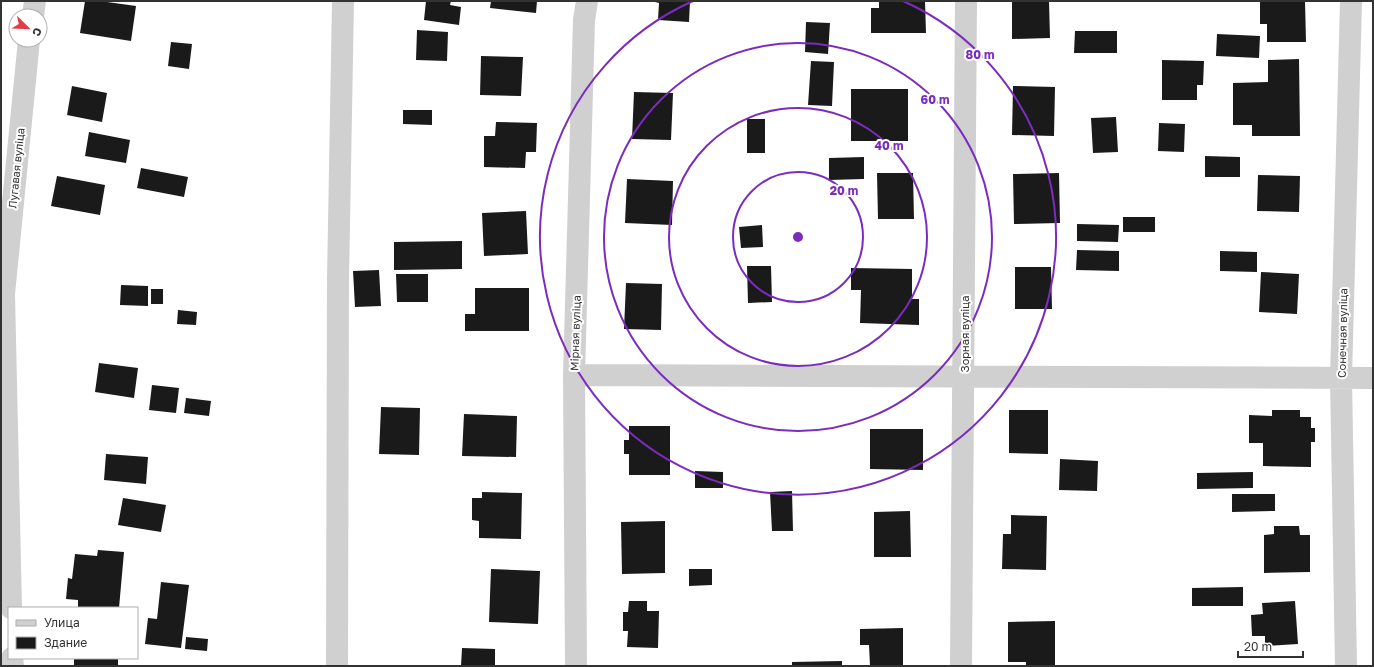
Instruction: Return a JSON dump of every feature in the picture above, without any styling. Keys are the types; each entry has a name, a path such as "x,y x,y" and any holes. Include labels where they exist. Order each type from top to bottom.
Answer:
{"street":[{"path":"338,666 338,280 343,1"},
{"name":"Мірная вуліца","path":"576,666 574,375 584,28 587,1"},
{"name":"Зорная вуліца","path":"961,666 966,1"},
{"name":"Сонечная вуліца","path":"1346,666 1341,378 1351,1"},
{"name":"Лугавая вуліца","path":"11,607 2,294 28,48"},
{"path":"574,375 964,378 1373,378"}],"building":[{"path":"85,1 100,1 136,6 131,41 80,33"},
{"path":"426,1 451,1 450,5 461,7 459,25 424,20"},
{"path":"491,1 537,1 536,13 490,8"},
{"path":"651,1 690,1 689,22 658,20 659,3"},
{"path":"879,1 925,1 926,33 871,33 871,8 879,8"},
{"path":"1012,1 1049,1 1050,38 1012,39"},
{"path":"1260,1 1305,1 1306,42 1267,42 1267,24 1260,24"},
{"path":"806,22 830,23 828,54 805,52"},
{"path":"417,30 448,32 447,61 416,60"},
{"path":"1075,31 1117,31 1117,53 1074,53"},
{"path":"1217,34 1260,36 1259,58 1216,56"},
{"path":"171,42 192,44 189,69 168,66"},
{"path":"481,56 523,57 521,96 480,95"},
{"path":"1299,59 1300,136 1252,136 1252,125 1233,125 1233,83 1268,82 1268,60"},
{"path":"1162,60 1204,61 1203,85 1197,85 1197,100 1162,100"},
{"path":"811,61 834,62 832,106 808,105"},
{"path":"72,86 107,93 102,122 67,115"},
{"path":"1013,86 1055,87 1054,136 1012,135"},
{"path":"851,89 908,89 908,141 851,141"},
{"path":"634,92 673,93 671,140 632,139"},
{"path":"403,110 432,110 432,125 403,124"},
{"path":"1116,117 1118,152 1093,153 1091,118"},
{"path":"747,119 765,119 765,153 747,153"},
{"path":"496,122 537,123 536,152 526,152 525,168 484,167 484,136 495,136"},
{"path":"1159,123 1185,124 1184,152 1158,151"},
{"path":"89,132 130,140 126,163 85,156"},
{"path":"1205,156 1240,157 1240,177 1205,177"},
{"path":"864,157 864,179 829,180 829,158"},
{"path":"141,168 188,177 184,197 137,188"},
{"path":"877,173 913,173 914,219 878,219"},
{"path":"1059,173 1060,223 1014,224 1013,174"},
{"path":"1258,175 1300,176 1299,212 1257,211"},
{"path":"57,176 105,185 100,215 51,206"},
{"path":"627,179 673,181 672,225 625,223"},
{"path":"526,211 528,254 484,256 482,213"},
{"path":"1123,217 1155,217 1155,232 1123,232"},
{"path":"1077,224 1119,225 1118,242 1077,241"},
{"path":"762,225 763,247 741,248 739,227"},
{"path":"462,241 462,269 394,270 394,242"},
{"path":"1077,250 1119,251 1119,271 1076,270"},
{"path":"1220,251 1257,252 1257,272 1220,271"},
{"path":"747,266 771,266 772,302 748,303"},
{"path":"1015,267 1051,267 1052,309 1015,309"},
{"path":"851,268 912,269 912,299 919,299 919,325 860,323 861,290 851,290"},
{"path":"379,270 381,306 355,307 353,271"},
{"path":"1261,272 1299,274 1297,314 1259,312"},
{"path":"396,274 428,274 428,302 397,302"},
{"path":"626,283 662,284 661,330 624,329"},
{"path":"121,285 148,286 148,306 120,305"},
{"path":"475,288 529,288 529,331 465,331 465,314 475,314"},
{"path":"151,289 163,289 163,304 151,304"},
{"path":"178,310 197,312 196,325 177,324"},
{"path":"99,363 138,368 134,398 95,392"},
{"path":"152,385 179,388 176,413 149,410"},
{"path":"186,398 211,401 209,416 184,413"},
{"path":"381,407 420,408 419,455 379,454"},
{"path":"1009,410 1048,410 1048,454 1009,453"},
{"path":"1272,410 1300,410 1300,417 1311,417 1311,428 1315,428 1315,442 1311,442 1311,467 1263,466 1263,443 1249,443 1249,415 1272,416"},
{"path":"464,414 517,416 516,457 462,456"},
{"path":"629,426 670,426 670,475 629,475 629,454 624,454 624,440 629,440"},
{"path":"870,429 923,429 923,470 870,469"},
{"path":"106,454 148,457 146,484 104,480"},
{"path":"1060,459 1098,461 1097,491 1059,490"},
{"path":"695,471 723,472 723,488 695,488"},
{"path":"1253,472 1253,488 1197,489 1197,473"},
{"path":"792,491 793,531 772,531 770,492"},
{"path":"482,492 522,493 521,539 479,538 479,521 472,520 472,498 482,498"},
{"path":"1232,494 1275,494 1275,511 1232,512"},
{"path":"123,498 166,505 161,532 118,525"},
{"path":"910,511 911,557 874,557 874,512"},
{"path":"1011,515 1047,516 1046,570 1002,569 1003,534 1011,534"},
{"path":"665,521 665,573 622,574 621,522"},
{"path":"1274,526 1299,526 1300,535 1310,535 1310,572 1264,573 1264,535 1274,534"},
{"path":"98,550 124,552 119,607 78,607 78,600 66,599 68,578 72,579 75,554 97,556"},
{"path":"491,569 540,571 538,624 489,622"},
{"path":"689,569 712,569 712,585 689,586"},
{"path":"161,582 189,585 181,648 145,644 148,618 157,619"},
{"path":"1243,587 1243,606 1192,606 1192,588"},
{"path":"629,601 647,601 647,611 659,611 658,648 627,647 628,631 623,631 623,612 628,612"},
{"path":"1295,601 1298,644 1265,646 1265,636 1252,636 1251,615 1263,614 1262,603"},
{"path":"1055,621 1055,666 1026,666 1026,662 1008,662 1008,622"},
{"path":"903,628 903,666 870,666 869,645 860,645 860,629"},
{"path":"186,637 208,639 207,651 185,649"},
{"path":"462,648 495,649 495,666 461,666"},
{"path":"74,659 118,659 118,666 74,666"},
{"path":"842,661 842,666 792,666 792,662"}]}
